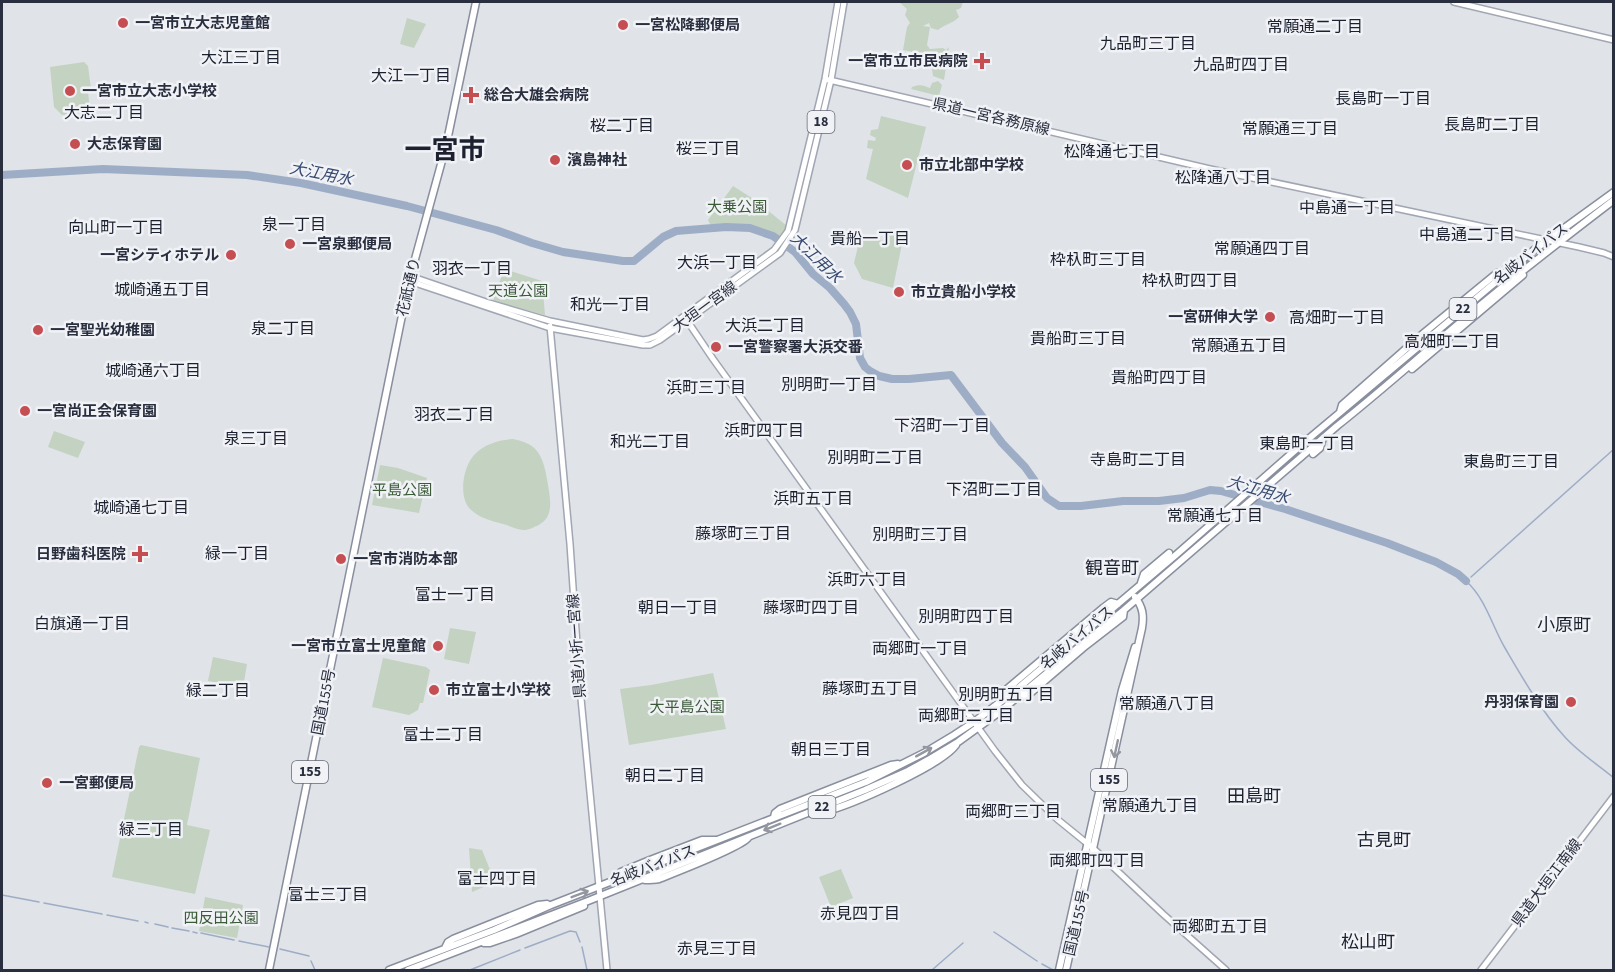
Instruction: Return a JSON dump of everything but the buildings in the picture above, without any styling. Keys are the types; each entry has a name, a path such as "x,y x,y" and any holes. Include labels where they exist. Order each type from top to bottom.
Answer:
{"highway":[{"name":"花祇通り","path":"350,574 409,278 446,146 476,2"},
{"name":"名岐バイパス","path":"408,970 637,881 658,879 668,875 744,843 750,836 908,771 958,742 1003,700 1506,273 1546,240 1614,192"},
{"name":"名岐バイパス","path":"389,970 866,782 976,725 1018,696 1027,696 1123,617 1124,610 1178,564 1185,555 1311,452 1320,448 1323,438 1452,336 1536,264 1541,255 1614,200"},
{"name":"22","path":"1340,413 1342,405 1406,349 1497,273 1506,273"},
{"path":"1402,362 1406,349"},
{"name":"22","path":"1141,583 1144,574 1168,552"},
{"name":"国道155号","path":"269,970 350,574"},
{"name":"国道155号","path":"1066,970 1143,622 1143,610 1130,593"},
{"name":"国道155号","path":"1059,970 1122,690 1142,622 1136,599"},
{"name":"22","path":"806,813 822,813 859,800 946,755 958,742"},
{"name":"22","path":"773,818 780,809 891,765 904,763"},
{"path":"824,799 831,789"},
{"path":"859,800 865,790"},
{"name":"22","path":"616,880 621,872 707,839 717,840"},
{"path":"687,852 696,843"},
{"name":"22","path":"481,942 490,943 525,931 582,908 588,901"},
{"name":"22","path":"445,949 448,942 453,939 538,905 551,905"},
{"path":"494,930 501,921"},
{"path":"525,931 531,922"},
{"name":"22","path":"419,970 427,963"}],"main road":[{"name":"大垣一宮線","path":"828,79 838,2"},
{"name":"大垣一宮線","path":"409,278 550,324 643,345 650,345 660,340 685,318 780,253 787,238 828,79 844,2"},
{"path":"1454,2 1614,40"},
{"name":"県道一宮各務原線","path":"828,79 1210,169 1546,240 1614,257"},
{"path":"685,318 976,725 1022,785 1226,970"},
{"name":"県道小折一宮線","path":"550,324 570,544 580,688 607,970"},
{"name":"県道大垣江南線","path":"1481,970 1614,796"}],"green space":[{"path":"899,2 963,2 961,8 956,10 959,17 954,21 938,30 931,28 929,23 923,26 930,27 927,45 930,49 943,48 946,50 949,47 944,80 933,76 931,61 924,54 903,50 907,27 910,23 905,15 907,9"},
{"path":"407,18 426,24 414,48 400,44"},
{"path":"84,62 88,66 91,89 88,91 90,112 62,115 54,107 50,67"},
{"path":"938,81 942,85 939,96 911,89 919,85 930,88 932,83"},
{"path":"881,116 926,127 908,198 866,179 873,149 867,148 868,140 875,141 876,138 870,135 871,130 878,129"},
{"name":"大乗公園","path":"733,186 755,200 787,226 780,237 764,229 747,225 711,226 708,220"},
{"path":"886,231 904,234 893,288 862,279 854,263 860,238 883,241"},
{"name":"天道公園","path":"504,269 542,281 545,315 493,301"},
{"path":"54,431 85,442 78,458 48,447"},
{"path":"513,439 535,448 544,467 549,492 550,510 545,520 525,530 477,515 470,509 464,497 465,473 475,454 493,443"},
{"name":"平島公園","path":"380,465 398,468 427,478 419,513 372,505"},
{"path":"450,628 476,632 469,664 444,659"},
{"path":"213,657 247,664 243,687 208,681"},
{"path":"383,658 426,667 430,670 423,703 420,703 418,710 409,715 372,707"},
{"name":"大平島公園","path":"713,673 726,729 629,745 620,689"},
{"path":"141,745 200,758 187,825 210,830 195,894 112,877"},
{"path":"469,848 482,850 495,882 472,892"},
{"path":"841,869 853,898 831,907 819,877"},
{"name":"四反田公園","path":"205,897 243,905 237,938 199,931"}],"waterway":[{"name":"大江用水","path":"2,175 103,169 247,175 301,183 407,206 496,230 563,252 623,261 634,261 663,237 676,231 726,227 750,228 773,236 795,252 813,274 844,304 856,324 860,358 865,367 879,376 892,379 951,375 1047,498 1059,506 1159,501 1184,498 1210,490 1221,491 1285,509 1387,543 1436,562 1466,581"},
{"name":"大江用水","path":"1471,577 1614,449"},
{"path":"1468,579 1466,581 1484,604 1505,648 1548,716 1575,747 1614,778"},
{"path":"2,895 39,902"},
{"path":"44,903 102,914"},
{"path":"107,915 138,921"},
{"path":"155,924 168,927"},
{"path":"172,928 189,931"},
{"path":"525,948 570,931 576,932 580,942"},
{"path":"193,932 197,933"},
{"path":"994,932 1037,961"},
{"path":"201,933 234,940"},
{"path":"239,941 269,947"},
{"path":"932,970 963,943"},
{"path":"582,947 587,970"},
{"path":"280,949 309,956"},
{"path":"470,970 520,950"},
{"path":"311,961 315,970"},
{"path":"1042,964 1053,970"}],"place":[{"name":"一宮市立大志児童館","path":"123,23"},
{"name":"一宮松降郵便局","path":"623,25"},
{"name":"一宮市立市民病院","path":"982,61"},
{"name":"一宮市立大志小学校","path":"70,91"},
{"name":"総合大雄会病院","path":"471,95"},
{"name":"大志保育園","path":"75,144"},
{"name":"濱島神社","path":"555,160"},
{"name":"市立北部中学校","path":"907,165"},
{"name":"一宮泉郵便局","path":"290,244"},
{"name":"一宮シティホテル","path":"231,255"},
{"name":"市立貴船小学校","path":"899,292"},
{"name":"一宮研伸大学","path":"1270,317"},
{"name":"一宮聖光幼稚園","path":"38,330"},
{"name":"一宮警察署大浜交番","path":"716,347"},
{"name":"一宮尚正会保育園","path":"25,411"},
{"name":"日野歯科医院","path":"140,554"},
{"name":"一宮市消防本部","path":"341,559"},
{"name":"一宮市立富士児童館","path":"438,646"},
{"name":"市立富士小学校","path":"434,690"},
{"name":"丹羽保育園","path":"1571,702"},
{"name":"一宮郵便局","path":"47,783"}],"district":[{"name":"常願通二丁目","path":"1315,27"},
{"name":"九品町三丁目","path":"1148,44"},
{"name":"大江三丁目","path":"241,58"},
{"name":"九品町四丁目","path":"1241,65"},
{"name":"大江一丁目","path":"411,76"},
{"name":"長島町一丁目","path":"1383,99"},
{"name":"大志二丁目","path":"104,113"},
{"name":"長島町二丁目","path":"1492,125"},
{"name":"桜二丁目","path":"622,126"},
{"name":"常願通三丁目","path":"1290,129"},
{"name":"桜三丁目","path":"708,149"},
{"name":"一宮市","path":"445,150"},
{"name":"松降通七丁目","path":"1112,152"},
{"name":"松降通八丁目","path":"1223,178"},
{"name":"中島通一丁目","path":"1347,208"},
{"name":"泉一丁目","path":"294,225"},
{"name":"向山町一丁目","path":"116,228"},
{"name":"中島通二丁目","path":"1467,235"},
{"name":"貴船一丁目","path":"870,239"},
{"name":"常願通四丁目","path":"1262,249"},
{"name":"枠杁町三丁目","path":"1098,260"},
{"name":"大浜一丁目","path":"717,263"},
{"name":"羽衣一丁目","path":"472,269"},
{"name":"枠杁町四丁目","path":"1190,281"},
{"name":"城崎通五丁目","path":"162,290"},
{"name":"和光一丁目","path":"610,305"},
{"name":"高畑町一丁目","path":"1337,318"},
{"name":"大浜二丁目","path":"765,326"},
{"name":"泉二丁目","path":"283,329"},
{"name":"貴船町三丁目","path":"1078,339"},
{"name":"高畑町二丁目","path":"1452,342"},
{"name":"常願通五丁目","path":"1239,346"},
{"name":"城崎通六丁目","path":"153,371"},
{"name":"貴船町四丁目","path":"1159,378"},
{"name":"別明町一丁目","path":"829,385"},
{"name":"浜町三丁目","path":"706,388"},
{"name":"羽衣二丁目","path":"454,415"},
{"name":"下沼町一丁目","path":"942,426"},
{"name":"浜町四丁目","path":"764,431"},
{"name":"泉三丁目","path":"256,439"},
{"name":"和光二丁目","path":"650,442"},
{"name":"東島町一丁目","path":"1307,444"},
{"name":"別明町二丁目","path":"875,458"},
{"name":"寺島町二丁目","path":"1138,460"},
{"name":"東島町三丁目","path":"1511,462"},
{"name":"下沼町二丁目","path":"994,490"},
{"name":"浜町五丁目","path":"813,499"},
{"name":"城崎通七丁目","path":"141,508"},
{"name":"常願通七丁目","path":"1215,516"},
{"name":"藤塚町三丁目","path":"743,534"},
{"name":"別明町三丁目","path":"920,535"},
{"name":"緑一丁目","path":"237,554"},
{"name":"観音町","path":"1112,568"},
{"name":"浜町六丁目","path":"867,580"},
{"name":"富士一丁目","path":"455,595"},
{"name":"朝日一丁目","path":"678,608"},
{"name":"藤塚町四丁目","path":"811,608"},
{"name":"別明町四丁目","path":"966,617"},
{"name":"白旗通一丁目","path":"82,624"},
{"name":"小原町","path":"1564,625"},
{"name":"両郷町一丁目","path":"920,649"},
{"name":"藤塚町五丁目","path":"870,689"},
{"name":"緑二丁目","path":"218,691"},
{"name":"別明町五丁目","path":"1006,695"},
{"name":"常願通八丁目","path":"1167,704"},
{"name":"両郷町二丁目","path":"966,716"},
{"name":"富士二丁目","path":"443,735"},
{"name":"朝日三丁目","path":"831,750"},
{"name":"朝日二丁目","path":"665,776"},
{"name":"田島町","path":"1254,796"},
{"name":"常願通九丁目","path":"1150,806"},
{"name":"両郷町三丁目","path":"1013,812"},
{"name":"緑三丁目","path":"151,830"},
{"name":"古見町","path":"1384,840"},
{"name":"両郷町四丁目","path":"1097,861"},
{"name":"富士四丁目","path":"497,879"},
{"name":"富士三丁目","path":"328,895"},
{"name":"赤見四丁目","path":"860,914"},
{"name":"両郷町五丁目","path":"1220,927"},
{"name":"松山町","path":"1368,942"},
{"name":"赤見三丁目","path":"717,949"}]}
